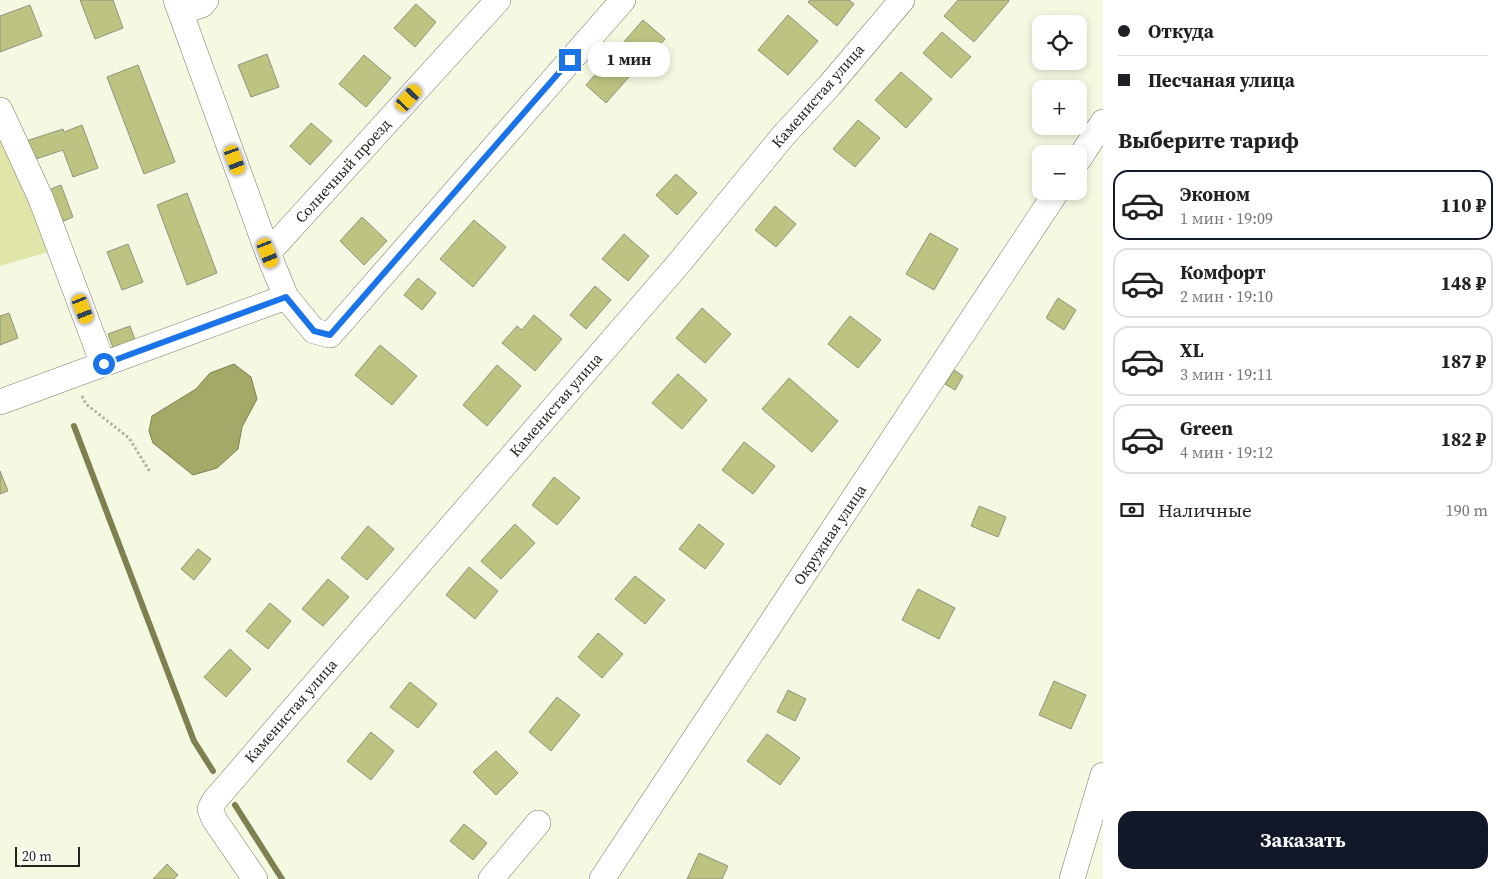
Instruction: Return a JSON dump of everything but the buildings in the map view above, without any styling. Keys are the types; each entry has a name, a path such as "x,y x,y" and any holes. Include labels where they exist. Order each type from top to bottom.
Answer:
{"street":[{"path":"206,0 202,5 178,6 268,253 286,297 314,331 330,335 623,0"},
{"name":"Солнечный проезд","path":"268,253 498,0"},
{"name":"Каменистая улица","path":"255,879 214,819 210,809 214,800 680,262 783,136 829,86 902,0"},
{"path":"0,110 41,198 104,364"},
{"path":"1087,147 1103,122"},
{"name":"Окружная улица","path":"602,879 1051,200"},
{"path":"0,402 286,297"},
{"path":"1072,879 1103,775"},
{"path":"491,879 538,823"}],"path":[{"path":"72,375 86,404 129,438 150,472"}],"shaded area":[{"path":"0,121 52,251 0,266"},
{"path":"234,364 251,377 257,399 242,427 238,449 217,468 193,475 153,443 149,431 152,416 196,389 210,373"}],"waterway":[{"path":"74,426 194,741 213,771"},
{"path":"235,805 282,879"}],"route":[{"path":"104,364 286,297 314,331 330,335 570,60"}]}
